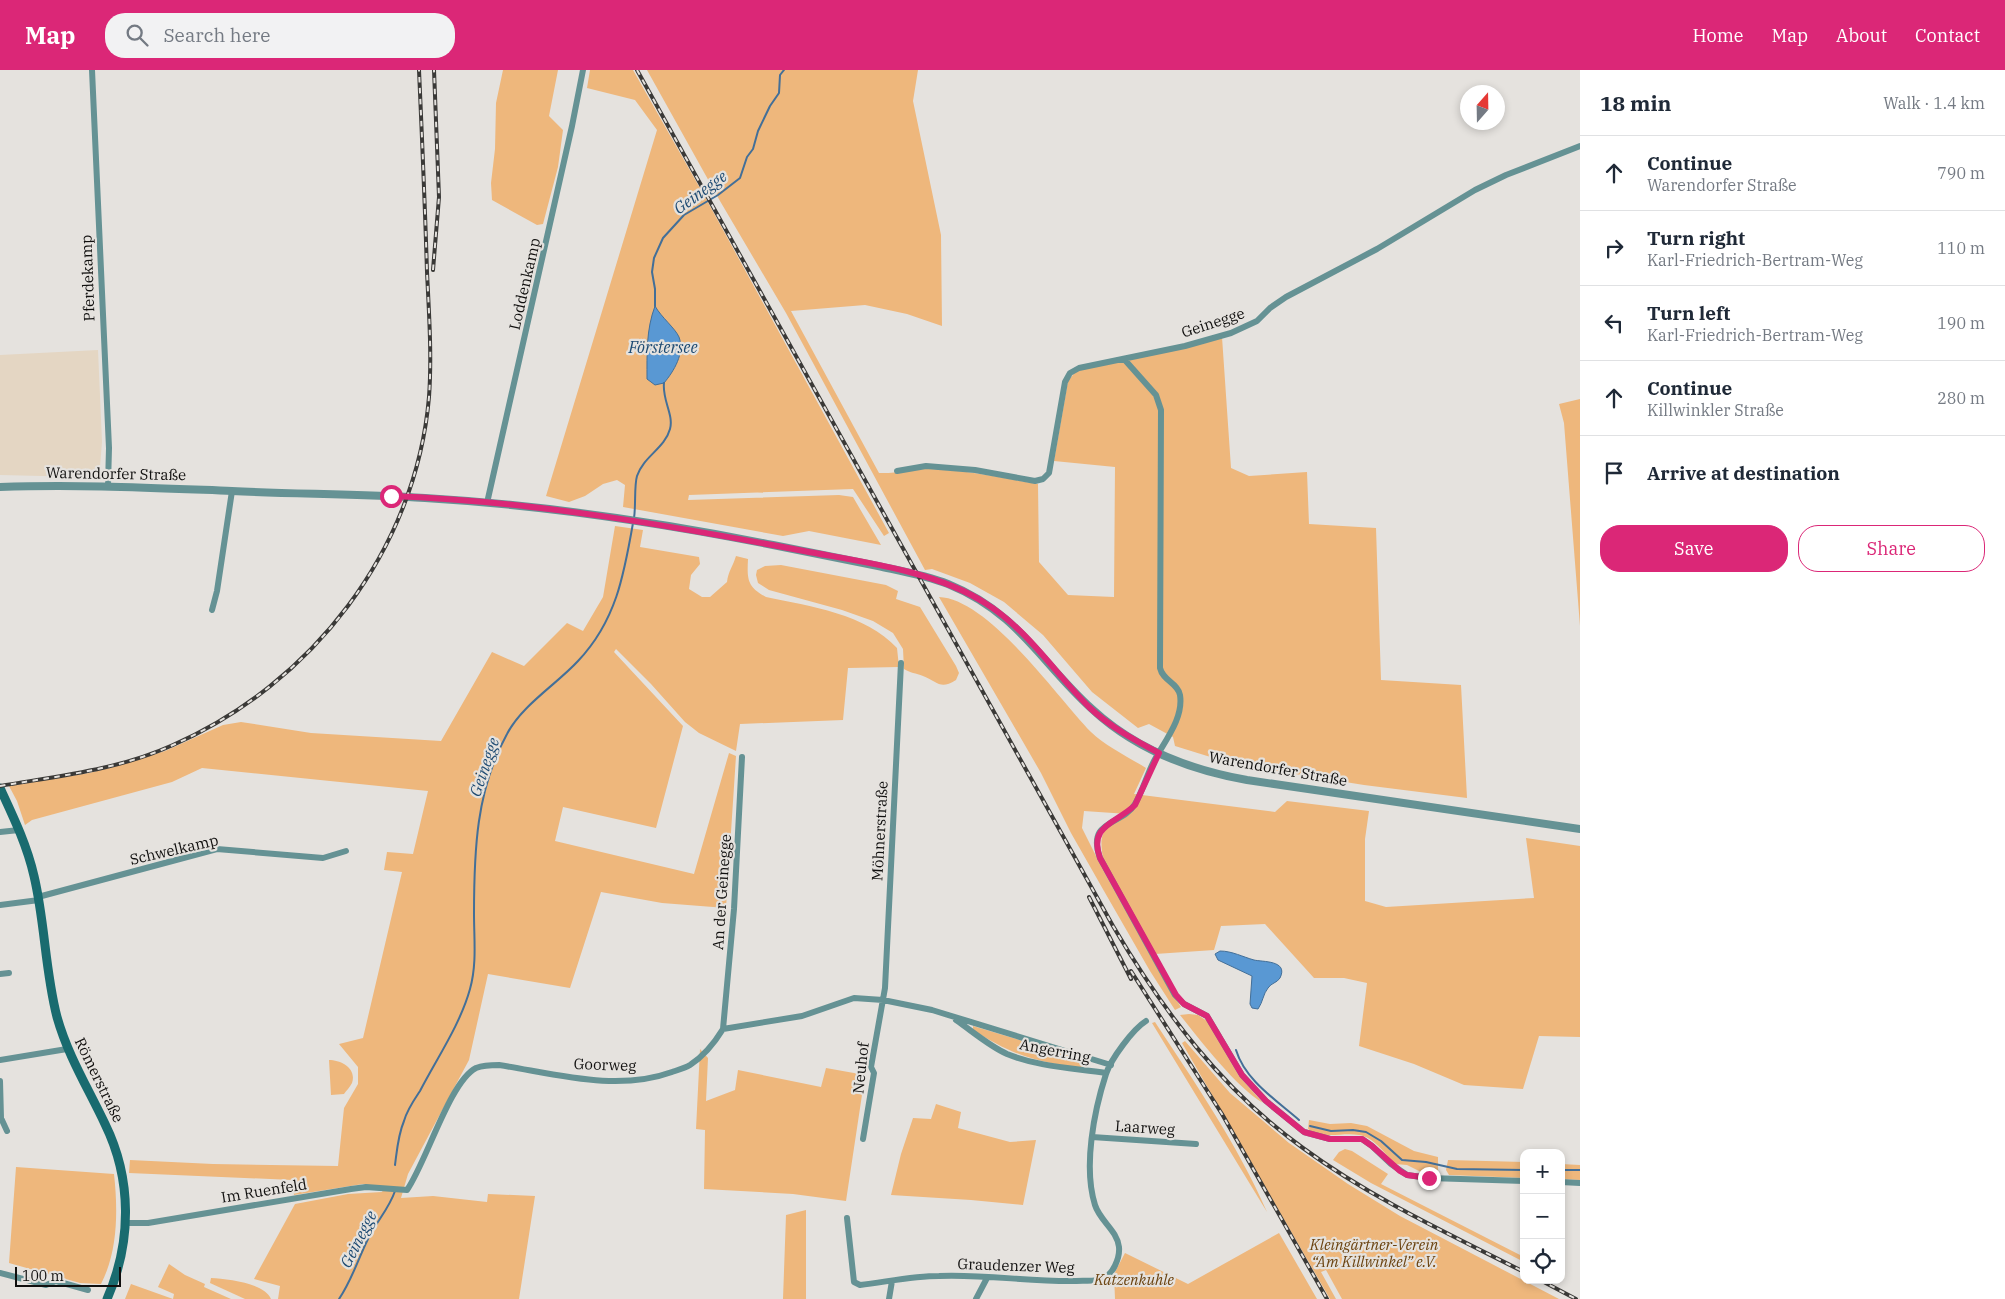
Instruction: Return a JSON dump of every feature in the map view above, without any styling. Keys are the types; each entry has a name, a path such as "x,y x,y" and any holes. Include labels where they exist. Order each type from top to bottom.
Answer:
{"main road":[{"name":"Römerstraße","path":"0,788 31,865 38,898 53,1002 67,1048 115,1146 124,1185 126,1223 123,1250 107,1299"}],"street":[{"name":"Pferdekamp","path":"92,70 109,448 108,485"},
{"name":"Loddenkamp","path":"487,503 570,136 582,70"},
{"name":"Geinegge","path":"897,471 926,466 975,470 1035,481 1043,479 1049,473 1066,382 1070,373 1079,368 1184,346 1231,333 1257,321 1270,308 1286,297 1377,249 1475,190 1506,175 1580,146"},
{"path":"1135,370 1139,354"},
{"path":"1124,359 1156,395 1161,410 1160,668 1161,674 1177,688 1180,695 1175,723 1135,805 1129,811 1109,822 1101,830 1098,837 1097,851 1170,987 1184,1004 1202,1013 1212,1023 1235,1066 1254,1089 1304,1132 1330,1139 1362,1139 1395,1168 1407,1175 1429,1178 1520,1181"},
{"name":"Warendorfer Straße","path":"0,487 108,485 409,497 487,503 608,516 658,524 919,575 962,590 985,602 1019,629 1074,692 1110,724 1159,753 1195,768 1239,779 1580,829"},
{"path":"212,610 217,591 232,491"},
{"name":"Möhnerstraße","path":"883,1000 901,663"},
{"name":"An der Geinegge","path":"724,1029 734,910 742,757"},
{"path":"0,832 18,830"},
{"name":"Schwelkamp","path":"0,905 38,898 217,849 323,858 346,851"},
{"path":"0,974 9,973"},
{"path":"724,1029 802,1016 854,998 883,1000"},
{"name":"Angerring","path":"883,1000 951,1016 1110,1065"},
{"name":"Neuhof","path":"863,1139 874,1073 871,1067 883,1000"},
{"name":"Angerring","path":"951,1016 1006,1054 1054,1067 1106,1073"},
{"name":"Graudenzer Weg","path":"847,1218 854,1282 860,1285 939,1276 1067,1281 1101,1280 1111,1272 1115,1265 1119,1247 1115,1236 1095,1207 1089,1156 1092,1137 1106,1073 1130,1034 1146,1021"},
{"name":"Goorweg","path":"406,1190 420,1168 447,1107 468,1074 476,1068 487,1065 499,1065 604,1081 627,1081 658,1077 690,1066 713,1044 724,1029"},
{"path":"0,1060 67,1048"},
{"path":"0,1081 2,1118 7,1130"},
{"name":"Laarweg","path":"1092,1137 1196,1144"},
{"path":"1565,1182 1580,1183"},
{"name":"Im Ruenfeld","path":"126,1223 148,1223 351,1189 384,1188 406,1190"},
{"path":"0,1273 46,1285 56,1282 88,1290"},
{"path":"976,1299 988,1278"},
{"path":"889,1299 892,1281"}],"shaded area":[{"path":"98,350 102,442 100,467 94,475 84,477 0,475 0,355"}],"green space":[{"path":"503,70 558,70 549,116 563,130 558,167 543,224 537,225 492,200 491,183 495,149 496,103"},
{"path":"590,70 633,70 705,197 889,533 884,536 853,489 689,495 688,500 839,495 853,497 881,545 809,531 783,536 623,507 625,485 617,480 603,484 585,496 569,502 546,496 657,130 635,100 587,88"},
{"path":"647,70 918,70 913,101 941,235 942,326 907,314 865,305 791,311 879,473 923,469 943,470 1038,484 1039,562 1068,595 1114,597 1115,467 1054,461 1068,381 1076,371 1222,337 1231,468 1249,476 1307,472 1309,524 1376,528 1381,680 1461,685 1467,798 1364,785 1233,764 1175,746 1173,737 1149,724 1138,728 1092,692 1043,635 1004,602 970,583 932,569 925,570 786,313 720,201"},
{"path":"1580,399 1580,626 1564,423 1559,404"},
{"path":"615,526 643,530 640,547 699,557 700,564 691,575 689,589 702,597 710,597 727,582 736,556 748,559 748,577 755,590 766,597 819,608 854,619 870,627 897,648 899,667 848,668 843,720 740,724 736,751 699,733 685,722 616,649 614,652 683,726 656,828 563,807 555,841 694,874 729,753 736,756 726,908 662,903 601,892 570,988 488,974 469,1060 408,1174 401,1198 433,1196 487,1202 488,1194 535,1196 519,1299 278,1299 280,1286 254,1279 295,1204 348,1194 382,1192 384,1188 363,1184 294,1195 292,1180 129,1173 130,1160 213,1164 338,1166 344,1108 358,1084 358,1067 339,1044 363,1038 402,872 384,870 387,852 413,854 428,791 202,768 172,782 32,820 25,825 17,801 9,786 89,773 117,766 165,751 223,725 241,722 311,733 441,741 492,652 524,666 567,623 583,631 603,597"},
{"path":"781,565 886,585 898,591 896,599 920,607 956,666 959,673 956,680 942,685 904,669 903,649 893,633 873,621 842,610 769,590 758,583 757,570 765,566"},
{"path":"939,597 958,602 979,614 1000,631 1041,674 1096,737 1146,768 1134,794 1275,812 1287,801 1369,811 1365,839 1365,901 1386,907 1534,898 1526,838 1580,846 1580,1037 1539,1036 1523,1089 1464,1085 1414,1064 1359,1046 1367,983 1344,978 1314,978 1265,924 1221,926 1214,950 1155,954 1103,858 1102,841 1105,830 1128,814 1084,811 1082,828 1102,868 1181,1007 1175,1010 1104,891 1071,833 1041,773"},
{"path":"1180,1015 1198,1015 1207,1021 1239,1076 1263,1103 1230,1075"},
{"path":"1155,1022 1229,1139 1256,1187 1267,1212 1152,1023"},
{"path":"973,1026 1086,1060 1088,1065 1086,1068 1054,1064 1027,1057 987,1039 973,1030"},
{"name":"Kleingärtner-Verein “Am Killwinkel” e.V.","path":"1185,1041 1230,1093 1289,1143 1348,1184 1400,1216 1520,1279 1520,1284 1530,1284 1559,1299 1342,1299 1326,1270 1321,1272 1336,1299 1330,1299 1182,1043"},
{"path":"700,1049 708,1058 706,1101 735,1090 738,1070 821,1087 826,1068 865,1075 846,1201 793,1194 704,1189 705,1130 696,1129"},
{"path":"329,1060 343,1063 352,1073 352,1083 344,1094 331,1095"},
{"path":"936,1104 961,1112 958,1128 1010,1142 1036,1140 1023,1205 891,1195 901,1154 913,1118 931,1119"},
{"path":"1309,1120 1330,1124 1351,1123 1367,1126 1414,1151 1438,1157 1438,1171 1433,1174 1423,1173 1407,1165 1395,1164 1379,1146 1364,1136 1353,1134 1326,1135 1314,1132 1308,1129"},
{"path":"1345,1149 1352,1151 1388,1174 1381,1184 1520,1255 1520,1260 1371,1183 1333,1160 1339,1152"},
{"path":"1448,1160 1520,1162 1520,1178 1449,1175 1446,1170"},
{"path":"1565,1164 1580,1165 1580,1180 1565,1179"},
{"path":"16,1167 114,1174 116,1216 114,1244 107,1271 101,1284 80,1283 9,1263"},
{"path":"806,1210 806,1299 783,1299 786,1215"},
{"name":"Katzenkuhle","path":"1279,1233 1317,1299 1115,1299 1114,1274 1125,1253 1188,1284"},
{"path":"169,1264 185,1275 205,1284 204,1287 231,1299 173,1299 174,1294 158,1287"},
{"path":"211,1278 245,1283 261,1289 271,1299 245,1299 210,1283"},
{"path":"131,1284 173,1299 125,1299"}],"water":[{"name":"Förstersee","path":"655,306 679,337 681,349 678,362 668,378 664,383 655,385 647,379 647,351"},
{"path":"1220,951 1273,963 1281,968 1280,978 1266,990 1258,1009 1252,1008 1250,1004 1252,976 1218,960 1215,954"}],"waterway":[{"name":"Geinegge","path":"655,306 652,272 654,258 663,238 684,215 718,195 740,178 747,157 753,149 758,131 770,106 779,93 780,75 784,70"},
{"name":"Geinegge","path":"634,518 637,476 644,463 664,442 670,429 671,424 664,383"},
{"name":"Geinegge","path":"395,1165 399,1137 407,1113 454,1028 470,989 474,961 476,845 483,799 497,755 513,723 531,704 570,670 591,646 601,630 610,613 622,579 633,523"},
{"path":"1236,1050 1246,1071 1262,1089 1299,1120"},
{"path":"1310,1126 1331,1131 1353,1130 1366,1132 1381,1141 1402,1160 1426,1162 1457,1169 1520,1170"},
{"path":"1565,1170 1580,1170"},
{"name":"Geinegge","path":"339,1299 371,1233 395,1191"}],"railway":[{"path":"0,786 88,771 131,761 173,745 223,719 270,686 312,648 348,606 379,558 403,507 420,453 429,397 430,335 419,70"},
{"path":"433,270 439,197 434,70"},
{"path":"637,70 1113,926 1132,958 1174,1018 1220,1075 1246,1101 1303,1148 1383,1199 1520,1270"},
{"path":"1089,897 1131,979"},
{"path":"1131,971 1222,1114 1327,1299"},
{"path":"1548,1284 1576,1299"}],"route":[{"path":"391,496 544,508 595,514 717,534 919,575 962,590 985,602 1019,629 1074,692 1091,708 1110,724 1137,742 1159,753 1135,805 1129,811 1109,822 1101,830 1098,837 1097,851 1176,995 1184,1004 1207,1016 1242,1075 1266,1101 1304,1132 1309,1135 1330,1139 1362,1139 1400,1171 1407,1175 1429,1178"}]}
